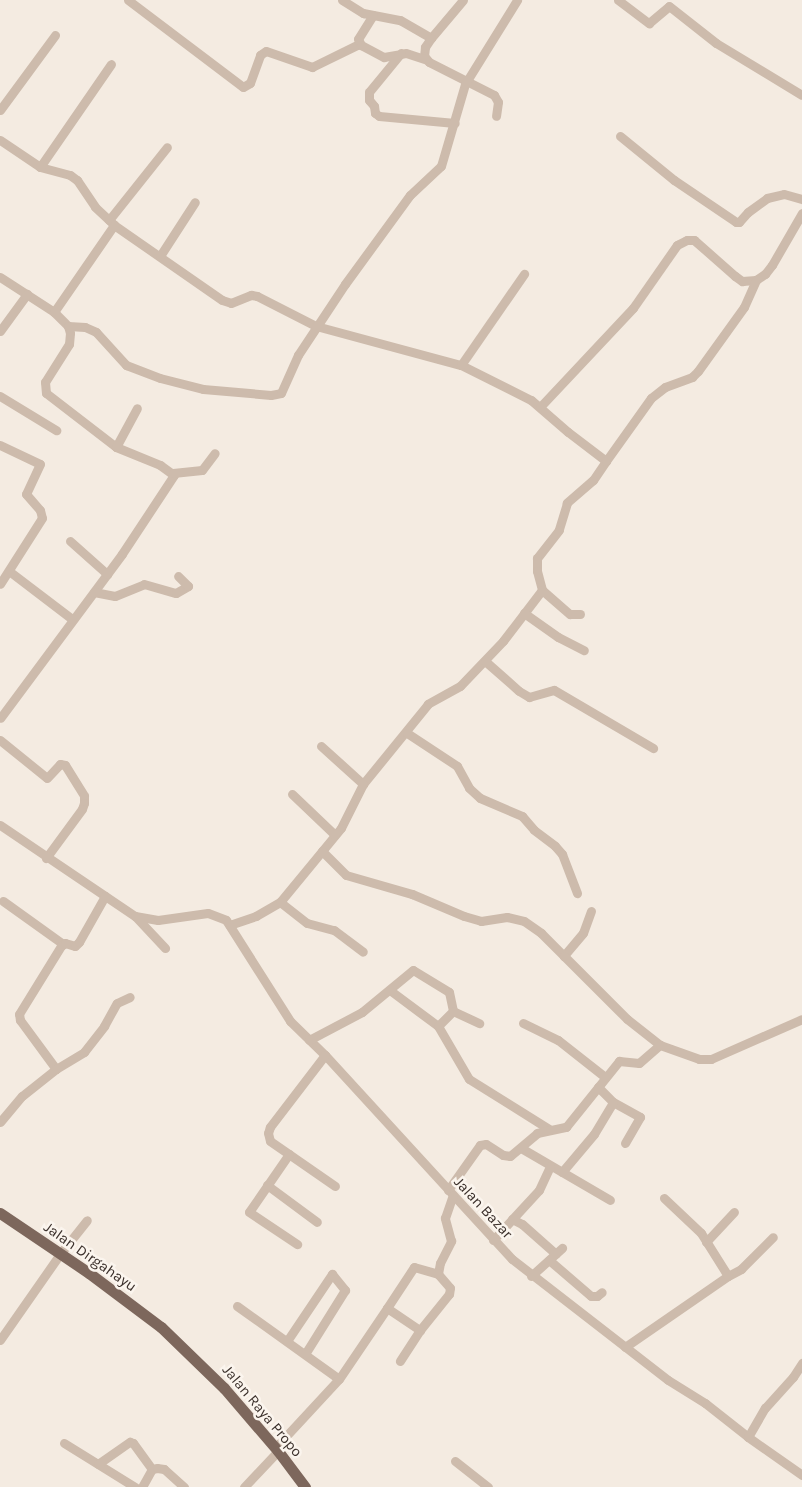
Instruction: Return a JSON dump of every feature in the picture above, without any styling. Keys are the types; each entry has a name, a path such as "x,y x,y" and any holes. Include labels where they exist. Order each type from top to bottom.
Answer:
{"main road":[{"name":"Jalan Dirgahayu","path":"0,1213 161,1327 193,1357"},
{"name":"Jalan Raya Propo","path":"193,1357 230,1394 277,1449 305,1487"}],"street":[{"path":"128,0 243,87 250,83 260,55 266,51 312,67 359,44"},
{"path":"342,0 353,8 373,15 400,20 431,38"},
{"path":"425,59 425,47 462,0"},
{"path":"68,326 85,327 96,332 126,365 203,389 271,395 283,391 298,355 316,326 410,195 441,166 466,81 517,0"},
{"path":"618,0 649,23 669,2 716,43 802,96"},
{"path":"359,44 360,36 373,15"},
{"path":"0,110 55,35"},
{"path":"359,44 384,57 392,57 401,53 425,59 497,98 496,116"},
{"path":"401,53 370,92 369,100 374,106 375,113 379,116 455,123"},
{"path":"40,167 111,64"},
{"path":"620,136 674,180 736,222 739,222 748,212 767,198 784,194 802,199"},
{"path":"0,140 40,167 70,175 77,180 95,207 111,223 226,302 236,302 251,295 257,296 316,326 461,366 520,393 606,461"},
{"path":"54,312 111,223 167,147"},
{"path":"160,256 195,202"},
{"path":"540,407 633,308 670,253 681,242 694,240 742,281 756,280 765,274 772,265 802,213"},
{"path":"461,366 524,274"},
{"path":"0,277 54,312 68,326 70,332 69,344 45,382 44,389 49,396 116,447 173,473 202,470 214,453"},
{"path":"580,614 570,614 542,590 537,571 538,558 559,530 567,503 592,480 651,398 664,387 679,380 692,377 698,371 744,307 756,280"},
{"path":"0,331 27,294"},
{"path":"0,396 56,430"},
{"path":"116,447 137,408"},
{"path":"0,445 38,462 40,466 26,494 40,510 42,518 0,584"},
{"path":"0,718 107,574 173,480 173,473"},
{"path":"70,540 107,574"},
{"path":"9,571 72,619"},
{"path":"94,592 115,596 144,584 176,593 188,586 178,576"},
{"path":"230,925 270,909 280,902 336,835 348,816 363,784 407,733 428,704 460,686 485,662 542,590"},
{"path":"524,613 558,637 584,650"},
{"path":"485,662 519,691 529,697 554,690 653,748"},
{"path":"407,733 456,766 470,788 480,798 496,807 517,813 555,846 562,854 577,893"},
{"path":"0,740 47,778 60,764 65,765 84,796 82,809 46,858"},
{"path":"321,746 363,784"},
{"path":"292,794 336,835"},
{"path":"2,830 135,916 165,948"},
{"path":"322,851 346,875 412,894 464,916 481,921 507,917 524,920 541,933 628,1019 660,1045 699,1059 710,1059 802,1019"},
{"path":"4,901 63,944 75,946 105,896"},
{"path":"280,902 307,923 334,930 363,952"},
{"path":"564,956 583,933 591,911"},
{"name":"Jalan Bazar","path":"135,916 158,920 197,913 214,913 230,925 281,1010 494,1240 531,1276 668,1380 705,1403 748,1437 802,1475"},
{"path":"56,1069 20,1020 20,1014 63,944"},
{"path":"309,1040 362,1012 391,991 411,971 415,971 449,992 453,1011"},
{"path":"391,991 438,1026 469,1079 549,1129"},
{"path":"0,1122 22,1096 56,1069 84,1052 104,1026 117,1002 130,997"},
{"path":"453,1011 479,1023"},
{"path":"438,1026 453,1011"},
{"path":"523,1023 562,1043 605,1077"},
{"path":"438,1274 440,1263 451,1241 445,1218 450,1192 480,1145 486,1144 507,1156 521,1148 536,1133 566,1127 618,1061 639,1063 660,1045"},
{"path":"325,1056 312,1071 268,1133 270,1141 335,1186"},
{"path":"598,1087 613,1102 640,1116 625,1143"},
{"path":"562,1172 594,1134 613,1102"},
{"path":"521,1148 610,1200"},
{"path":"289,1154 249,1212 297,1244"},
{"path":"494,1240 539,1190 550,1166"},
{"path":"267,1185 317,1222"},
{"path":"664,1198 700,1233 728,1276"},
{"path":"706,1242 734,1212"},
{"path":"512,1219 522,1224 555,1254 591,1296 597,1296 602,1292"},
{"path":"0,1340 60,1254 87,1220"},
{"path":"625,1347 741,1269 773,1237"},
{"path":"531,1276 555,1254"},
{"path":"244,1487 339,1379 414,1267 438,1274 450,1288 449,1294 420,1330 400,1360"},
{"path":"287,1341 332,1274 345,1290 305,1354"},
{"path":"237,1306 339,1379"},
{"path":"387,1308 420,1330"},
{"path":"748,1437 765,1408 794,1377 802,1363"},
{"path":"98,1464 130,1442 133,1443 152,1469"},
{"path":"64,1443 135,1487"},
{"path":"455,1461 488,1487"},
{"path":"142,1487 152,1469"},
{"path":"152,1469 164,1469 184,1487"}]}
